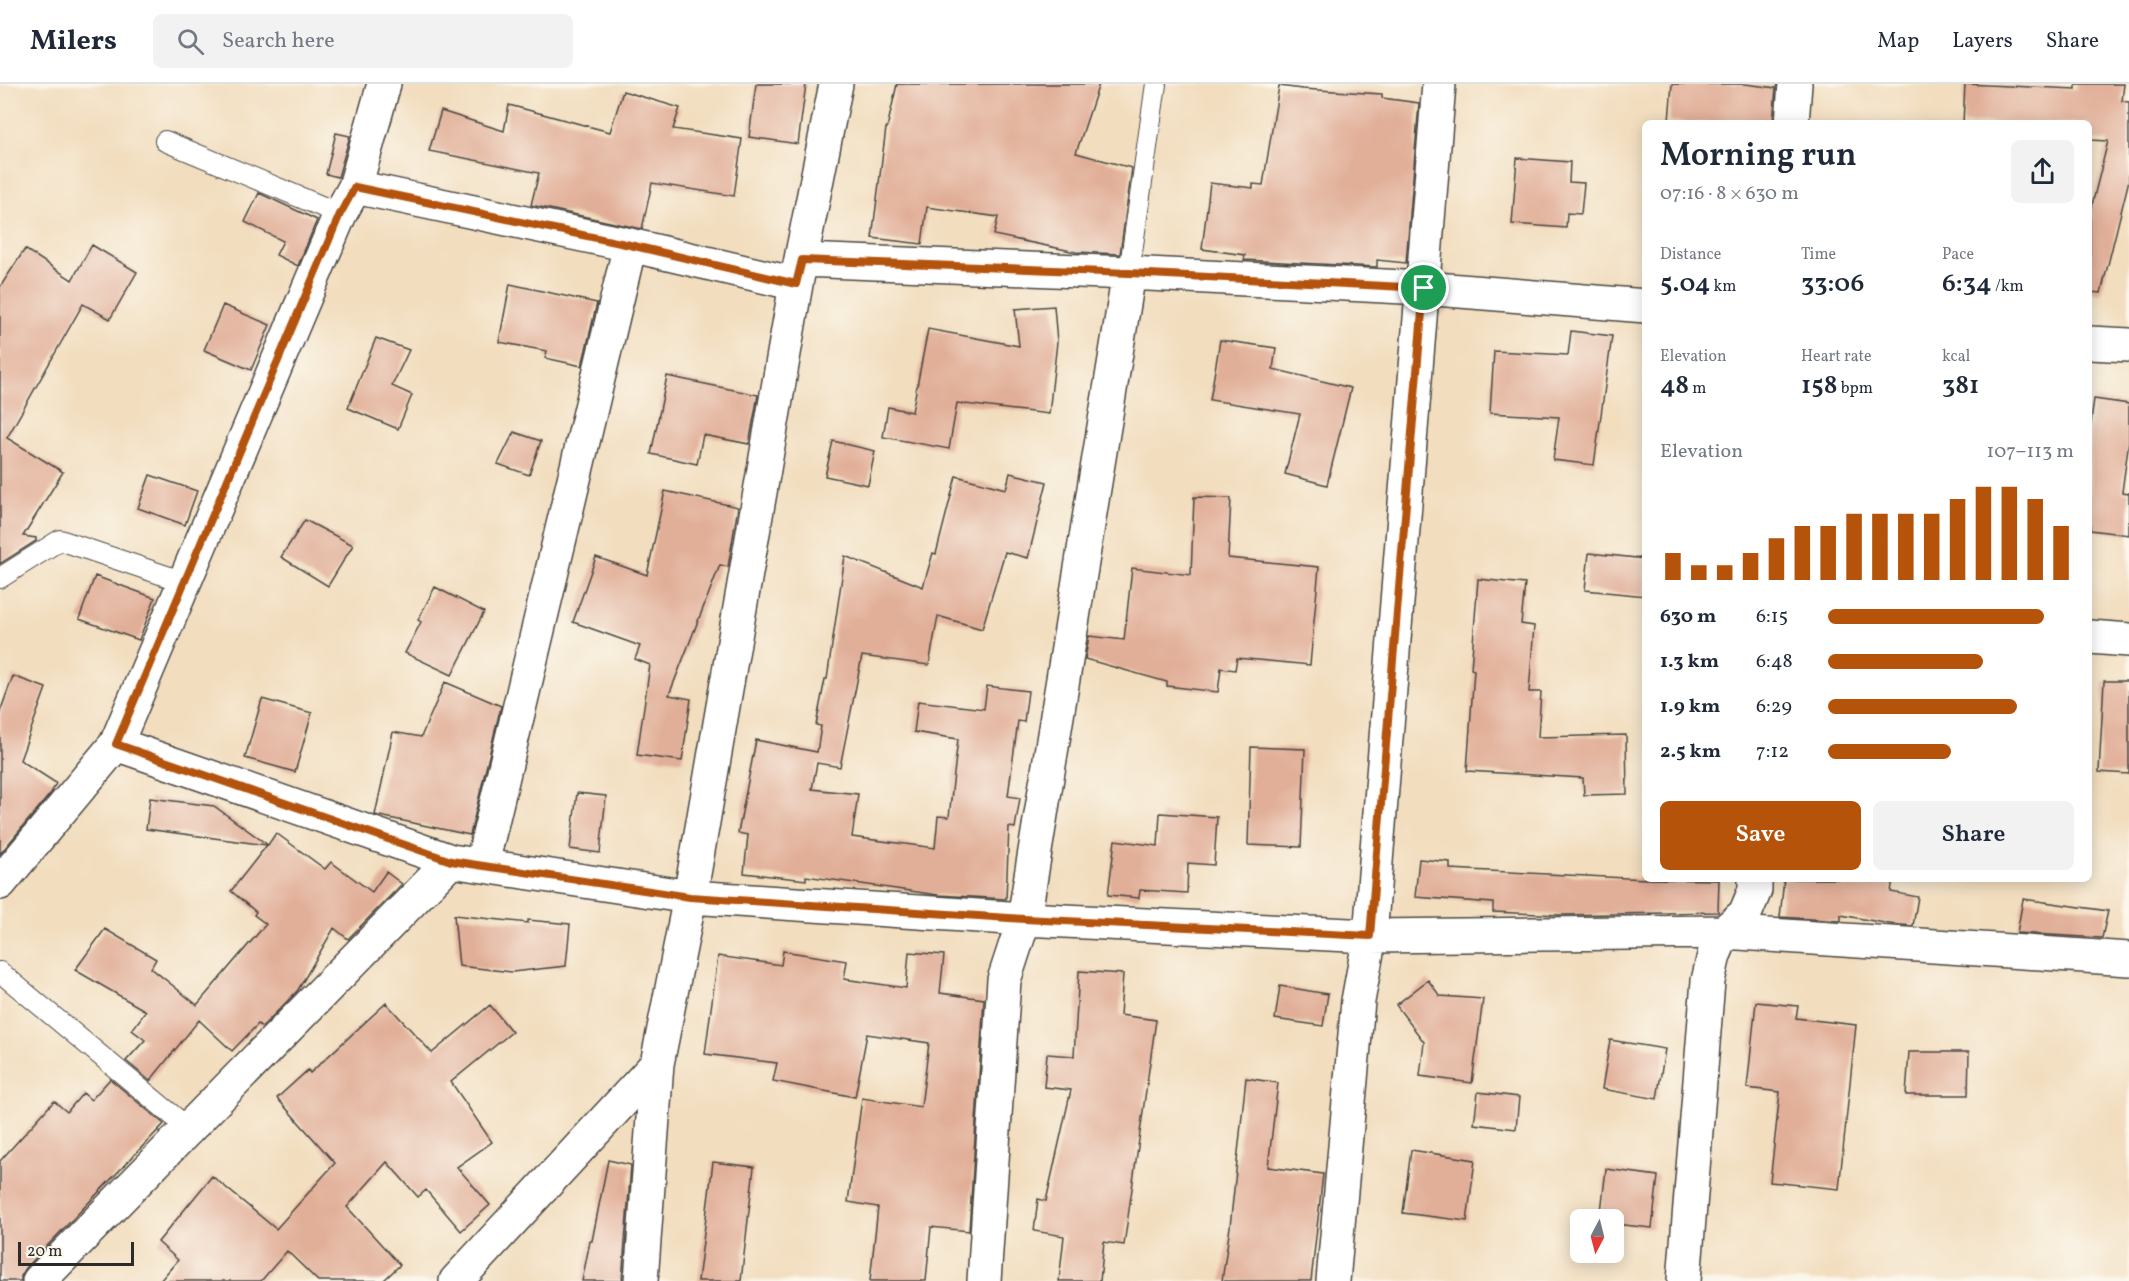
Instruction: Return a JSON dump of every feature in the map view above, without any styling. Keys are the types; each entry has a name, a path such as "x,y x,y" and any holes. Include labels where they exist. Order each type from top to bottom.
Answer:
{"street":[{"path":"0,883 116,744 347,201 384,84"},
{"path":"641,1281 657,1064 690,897 799,272 836,84"},
{"path":"1333,1281 1358,1000 1370,936 1439,84"},
{"path":"1792,120 1795,84"},
{"path":"347,201 799,272 1129,273 1424,288 1642,306"},
{"path":"39,1281 189,1129 467,862 630,245"},
{"path":"984,1281 1004,980 1024,919 1129,273"},
{"path":"2092,343 2129,345"},
{"path":"2092,636 2129,640"},
{"path":"116,744 467,862 690,897 1024,919 1370,936 1724,932 2129,959"},
{"path":"1684,1281 1708,981 1714,956 1724,932 1745,914 1755,890 1755,882"},
{"path":"456,1281 657,1064"}],"lane":[{"path":"1129,273 1156,84"},
{"path":"165,141 347,201"},
{"path":"0,578 60,540 184,582"},
{"path":"0,972 189,1129"}],"building":[{"path":"756,84 806,84 798,144 749,137"},
{"path":"897,84 1099,84 1076,153 1132,168 1120,254 1076,252 994,235 998,217 927,207 922,244 872,238 886,128"},
{"path":"1672,84 1745,84 1776,88 1773,120 1669,120"},
{"path":"1965,84 2076,89 2076,84 2124,84 2122,101 2129,102 2129,180 2101,293 2092,292 2092,205 2108,141 2092,140 2092,120 1963,120"},
{"path":"1279,86 1382,94 1382,98 1419,103 1406,263 1377,260 1377,267 1244,260 1245,255 1202,249 1210,183 1253,188 1253,184 1263,185"},
{"path":"623,91 680,108 673,129 742,139 734,196 652,183 642,229 531,205 539,173 429,151 441,111 504,131 509,105 610,132"},
{"path":"336,133 350,136 338,177 326,174"},
{"path":"1517,158 1570,162 1569,182 1584,183 1581,214 1567,213 1566,228 1512,224"},
{"path":"259,193 317,220 298,266 276,255 283,241 245,222"},
{"path":"92,245 137,272 110,319 83,304 7,438 63,472 23,536 36,538 36,541 0,564 0,287 25,249 72,280"},
{"path":"510,284 597,303 582,366 545,358 547,351 499,342"},
{"path":"223,305 270,325 251,370 204,350"},
{"path":"1054,306 1057,342 1049,414 957,403 949,449 883,437 888,407 912,412 928,329 1019,346 1015,309"},
{"path":"1571,331 1612,336 1594,465 1553,460 1559,417 1490,413 1494,351 1568,355"},
{"path":"376,338 409,350 392,386 412,395 398,429 348,408"},
{"path":"1220,340 1276,348 1273,369 1351,388 1327,485 1285,474 1300,414 1210,400"},
{"path":"667,376 758,395 749,444 703,435 697,464 651,454"},
{"path":"2094,399 2129,404 2129,440 2122,492 2129,493 2129,535 2092,530"},
{"path":"514,432 541,441 529,475 498,464"},
{"path":"833,441 875,451 868,485 825,476"},
{"path":"1010,473 1047,482 1028,558 1005,552 982,629 938,616 929,665 862,656 840,767 817,763 812,789 858,794 852,837 935,848 938,816 949,817 958,739 914,732 918,701 984,709 987,686 1028,691 1024,722 1018,721 1008,796 1020,798 1015,828 1009,827 1006,899 938,895 806,876 806,880 744,873 748,835 738,833 756,740 817,752 821,726 816,725 825,679 827,679 845,556 923,587 933,553 936,554 956,476 1006,489"},
{"path":"150,475 197,491 185,525 138,508"},
{"path":"665,491 738,507 728,567 720,565 669,695 691,699 682,761 637,755 650,665 635,659 640,646 573,622 596,557 647,575"},
{"path":"1194,497 1231,498 1228,558 1319,567 1310,665 1237,658 1235,670 1221,668 1218,692 1167,686 1167,682 1085,659 1089,636 1124,640 1132,568 1191,575"},
{"path":"305,520 353,545 328,586 281,557"},
{"path":"1589,553 1642,559 1642,596 1585,590"},
{"path":"95,576 155,598 139,640 79,619"},
{"path":"1478,579 1525,584 1521,624 1534,626 1529,692 1541,692 1538,737 1626,735 1627,794 1584,795 1583,778 1467,771 1474,670 1471,669"},
{"path":"435,587 484,612 452,675 405,653 421,622 418,620"},
{"path":"13,676 46,688 20,760 56,783 51,793 0,854 0,712"},
{"path":"2104,681 2129,681 2129,774 2099,772"},
{"path":"445,682 501,706 470,835 375,815 393,732 421,737"},
{"path":"262,699 312,713 295,772 245,758"},
{"path":"1251,747 1305,749 1301,847 1248,845"},
{"path":"577,793 606,796 600,853 570,849"},
{"path":"150,798 214,806 268,845 276,833 325,869 331,862 372,892 386,872 402,884 348,939 334,928 298,990 262,1027 258,1024 232,1051 199,1020 150,1081 126,1061 145,1040 132,1030 146,1011 75,970 105,929 156,959 151,968 197,1005 266,924 254,915 256,912 231,891 267,845 146,829"},
{"path":"1160,813 1217,817 1214,865 1188,863 1187,893 1140,890 1139,898 1108,895 1115,840 1158,846"},
{"path":"1419,859 1450,862 1450,869 1642,879 1642,882 1719,882 1718,912 1561,915 1493,912 1493,903 1415,897"},
{"path":"1784,882 1893,882 1891,892 1918,897 1913,926 1841,915 1841,921 1780,917"},
{"path":"2023,899 2108,911 2102,938 2017,933"},
{"path":"454,915 528,923 528,920 570,924 566,966 512,972 459,966"},
{"path":"783,951 847,961 844,979 906,988 909,952 944,955 940,993 984,999 969,1231 931,1227 926,1281 870,1281 878,1207 848,1202 862,1098 921,1107 929,1043 867,1034 855,1097 773,1081 777,1063 705,1054 718,956 781,965"},
{"path":"1079,971 1123,974 1120,1015 1156,1020 1124,1245 1104,1242 1100,1281 1059,1281 1064,1236 1034,1231 1038,1199 1046,1201 1071,1090 1044,1087 1047,1054 1074,1056"},
{"path":"1428,980 1440,996 1483,999 1472,1083 1420,1076 1424,1042 1396,1005"},
{"path":"1280,986 1328,994 1323,1026 1275,1019"},
{"path":"1756,1002 1798,1006 1796,1018 1856,1025 1839,1189 1770,1182 1780,1092 1747,1088"},
{"path":"386,1003 432,1053 490,1005 512,1032 451,1082 492,1142 457,1167 490,1205 461,1231 426,1190 418,1197 387,1162 347,1207 400,1265 383,1281 318,1281 287,1251 261,1281 160,1281 178,1260 158,1242 212,1176 276,1229 335,1163 277,1098 308,1070 310,1073"},
{"path":"1610,1040 1665,1049 1657,1099 1602,1089"},
{"path":"1909,1052 1969,1052 1968,1095 1906,1095"},
{"path":"1246,1078 1278,1083 1268,1167 1323,1174 1311,1281 1222,1281"},
{"path":"110,1079 164,1124 26,1268 21,1281 0,1281 0,1161 54,1101 67,1112 83,1093 91,1100"},
{"path":"1478,1092 1519,1097 1516,1129 1474,1124"},
{"path":"1411,1150 1475,1160 1467,1221 1403,1213"},
{"path":"608,1160 631,1165 622,1281 582,1281 590,1241 592,1241"},
{"path":"713,1162 754,1167 741,1281 698,1281"},
{"path":"1606,1169 1658,1176 1652,1228 1624,1225 1624,1209 1601,1209"}],"route":[{"path":"355,187 630,245 796,284 802,260 1424,288 1370,936 1024,919 690,897 451,861 116,744 340,214 355,187"}]}
